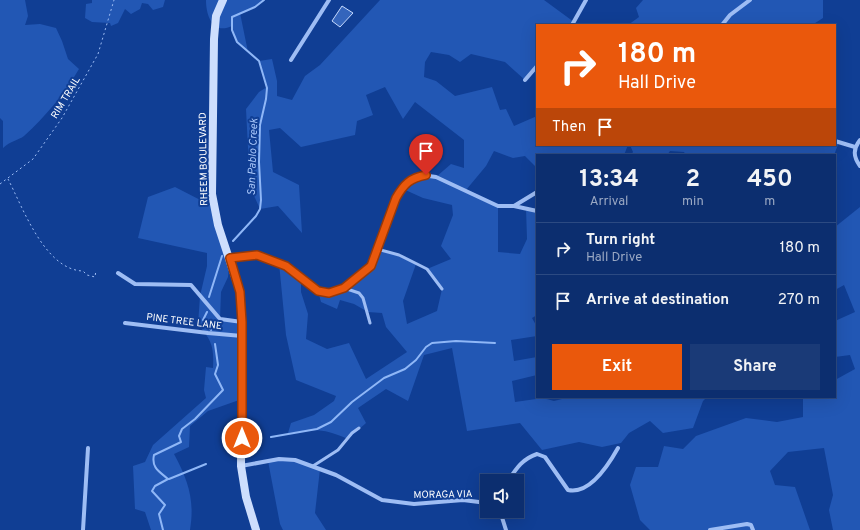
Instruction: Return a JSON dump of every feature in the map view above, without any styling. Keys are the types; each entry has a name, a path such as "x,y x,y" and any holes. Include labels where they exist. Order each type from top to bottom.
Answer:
{"street":[{"name":"RHEEM BOULEVARD","path":"223,0 216,16 214,39 212,194 218,225 240,292 242,322 241,466 246,497 256,530"},
{"path":"291,60 329,0"},
{"path":"573,24 586,0"},
{"path":"723,24 730,15 750,0"},
{"path":"525,80 536,67"},
{"path":"860,140 855,146 855,158 860,166"},
{"path":"836,141 855,146"},
{"path":"230,258 257,255 286,266 318,291 329,293 344,288 371,266 396,198 407,181 426,175 436,177 498,206 514,206 536,211"},
{"path":"514,206 536,193"},
{"path":"118,274 135,284 191,285 220,319 242,322"},
{"name":"PINE TREE LANE","path":"125,323 208,334 242,336"},
{"path":"83,530 88,448"},
{"path":"513,474 519,464 528,457 537,454 545,458 568,490 574,491 584,489 608,466 618,448"},
{"name":"MORAGA VIA","path":"241,466 279,459 295,460 336,474 382,500 414,504 463,500 480,502"},
{"path":"500,530 506,529 502,518"},
{"path":"710,530 747,524 751,525 753,530"}],"lane":[{"path":"377,249 399,255 428,269 442,289"},
{"path":"344,288 359,293 363,298 370,323"},
{"path":"313,466 338,450 352,433 359,428"}],"path":[{"name":"RIM TRAIL","path":"0,184 26,166 39,152 85,80 98,54 114,0"},
{"path":"8,179 34,232 52,254 63,265 72,270 83,270 87,275 95,277 96,270"}],"shaded area":[{"path":"0,0 25,0 28,16 25,25 40,24 56,28 68,59 79,69 61,96 39,121 20,139 3,148 3,121 0,118"},
{"path":"92,0 165,0 163,7 153,10 148,4 142,3 140,9 131,14 125,9 118,23 111,26 110,23 92,22 85,18 86,4 92,3"},
{"path":"206,0 264,0 255,7 240,13 248,52 237,42 232,26 220,28 215,26 209,18"},
{"path":"380,0 544,0 574,22 573,24 536,24 536,67 525,80 505,62 471,54 460,62 449,55 431,52 425,62 424,77 436,81 455,96 492,87 500,110 506,109 514,126 536,116 536,146 628,146 624,154 536,154 536,167 525,156 513,158 494,151 486,166 466,190 498,206 498,252 520,254 527,239 526,208 536,211 536,316 532,318 536,325 536,336 511,340 514,361 536,357 536,375 512,381 515,402 543,398 554,401 566,398 706,398 703,401 693,428 663,433 650,421 629,433 621,443 602,447 579,442 542,450 520,423 467,431 452,348 424,355 408,401 386,389 358,408 366,423 348,439 319,430 288,433 291,423 314,415 334,401 336,396 296,380 286,335 279,263 301,277 301,292 308,314 306,339 327,349 349,343 366,379 407,352 386,327 382,313 368,312 354,304 340,300 337,309 321,302 318,291 329,293 344,288 371,266 377,249 399,255 416,264 403,301 407,324 437,311 442,289 427,269 451,259 441,246 453,215 452,205 423,198 401,188 416,177 436,177 451,164 464,168 464,140 415,102 403,119 385,87 366,95 373,115 357,121 355,135 301,147 280,128 269,130 273,172 299,185 302,233 278,206 260,209 250,187 246,109 259,92 267,87 259,61 272,59 277,81 277,96 292,100 305,76 320,65"},
{"path":"643,0 823,0 823,18 814,24 629,24 639,17 636,8"},
{"path":"836,141 839,142 834,154 685,154 684,152 670,151 668,154 632,154 633,152 630,146 836,146"},
{"path":"175,187 214,207 230,258 228,277 221,292 220,319 242,322 242,399 208,411 190,426 189,447 174,454 187,482 189,490 192,509 190,530 151,530 145,512 135,509 133,466 145,462 153,445 206,398 204,390 206,367 213,368 211,344 198,325 200,296 207,266 207,253 138,238 148,197"},
{"path":"860,207 860,530 833,530 829,510 833,495 824,448 788,452 770,471 775,485 795,487 810,530 650,530 640,520 630,485 636,467 658,467 664,446 683,449 696,436 746,418 777,422 803,417 803,398 836,398 836,379 855,369 850,355 836,357 836,321 855,312 844,285 836,289 836,226"},
{"path":"295,460 320,469 315,513 326,530 283,530 280,524 268,461"}],"building":[{"path":"342,6 353,13 340,27 332,21"}],"waterway":[{"name":"San Pablo Creek","path":"233,241 256,216 260,209 260,125 267,88 259,61 237,42 232,30 232,17 255,7 264,0"},
{"name":"San Pablo Creek","path":"209,297 222,256"},
{"name":"San Pablo Creek","path":"207,312 203,320 211,330"},
{"path":"271,437 317,429 331,422 352,402 384,378 405,369 416,360 426,347 432,343 456,341 495,343"},
{"name":"San Pablo Creek","path":"163,530 159,514 165,505 152,491 155,486 168,479 159,472 155,466 153,459 154,455 181,442 179,436 182,429 195,419 223,390 215,374 218,365 215,344"},
{"path":"169,479 206,464"}],"route":[{"path":"242,438 242,322 240,292 230,258 257,255 286,266 318,291 329,293 344,288 371,266 401,188 407,181 426,175"}]}
